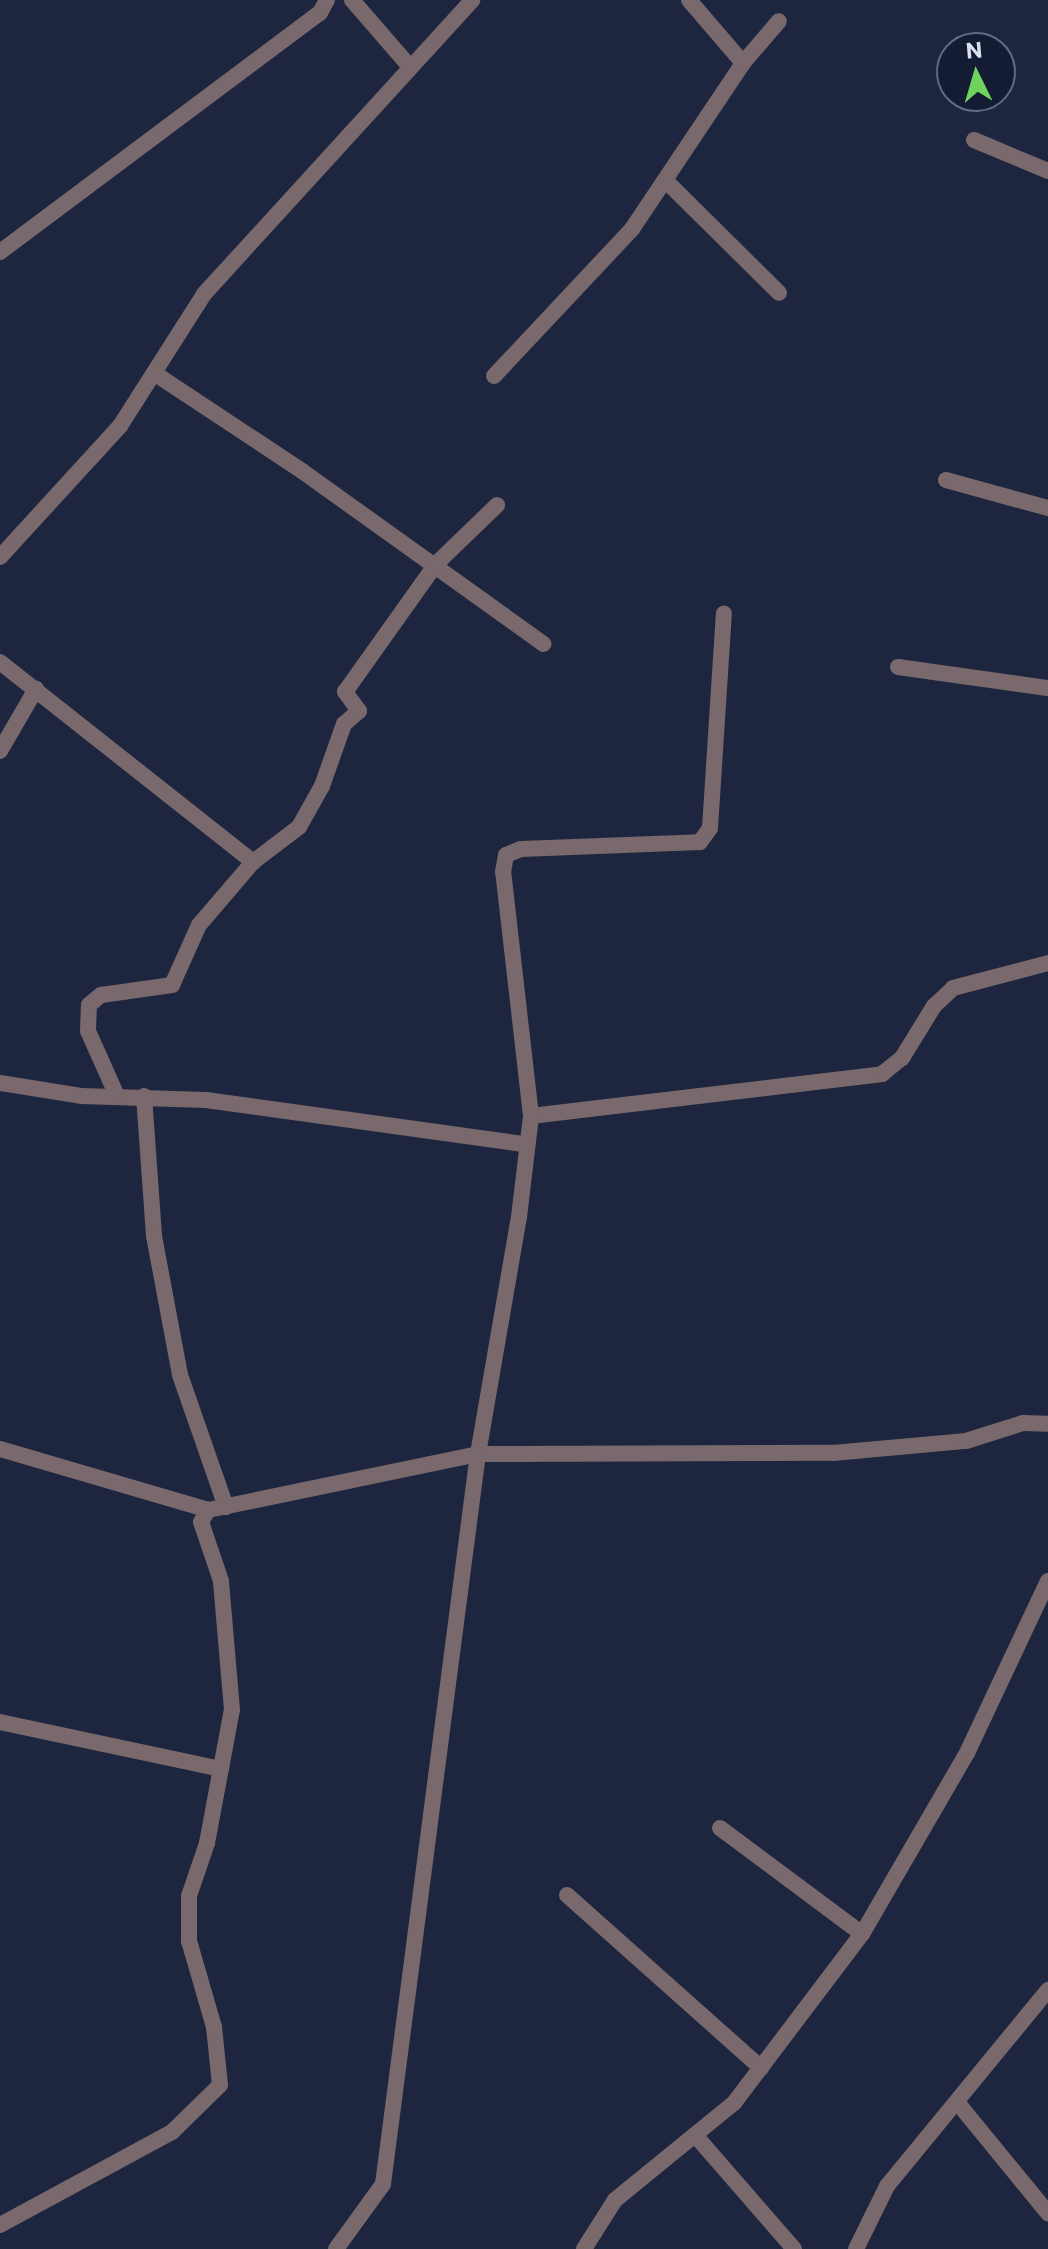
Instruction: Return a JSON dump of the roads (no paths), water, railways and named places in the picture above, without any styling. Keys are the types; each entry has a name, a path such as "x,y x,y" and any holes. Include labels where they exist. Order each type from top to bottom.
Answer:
{"street":[{"path":"0,252 320,13 327,0"},
{"path":"352,0 410,67"},
{"path":"0,557 120,426 204,294 472,0"},
{"path":"689,0 743,63"},
{"path":"494,376 632,229 743,63 779,21"},
{"path":"974,140 1048,171"},
{"path":"666,181 779,293"},
{"path":"154,373 436,564 544,644"},
{"path":"946,480 1048,508"},
{"path":"117,1096 88,1031 89,1005 101,995 172,985 199,925 253,862 299,827 322,786 344,724 359,711 345,692 436,564 497,505"},
{"path":"336,2249 383,2184 478,1454 519,1217 525,1144 531,1116 503,872 506,855 521,849 700,842 710,828 724,613"},
{"path":"0,662 253,862"},
{"path":"898,667 1048,688"},
{"path":"0,751 36,689"},
{"path":"531,1116 882,1074 902,1058 934,1006 953,988 1048,963"},
{"path":"0,1083 81,1096 206,1100 525,1144"},
{"path":"144,1096 154,1236 180,1375 226,1507"},
{"path":"0,1449 208,1510 478,1454 833,1453 966,1441 1023,1423 1048,1424"},
{"path":"0,2225 172,2132 220,2085 214,2027 189,1941 189,1896 207,1843 232,1710 221,1581 201,1522 208,1510"},
{"path":"584,2249 615,2200 734,2103 862,1934 967,1753 1048,1581"},
{"path":"0,1722 221,1769"},
{"path":"720,1828 862,1934"},
{"path":"567,1895 761,2068"},
{"path":"856,2249 887,2186 1048,1990"},
{"path":"957,2102 1048,2213"},
{"path":"695,2135 794,2249"}]}
